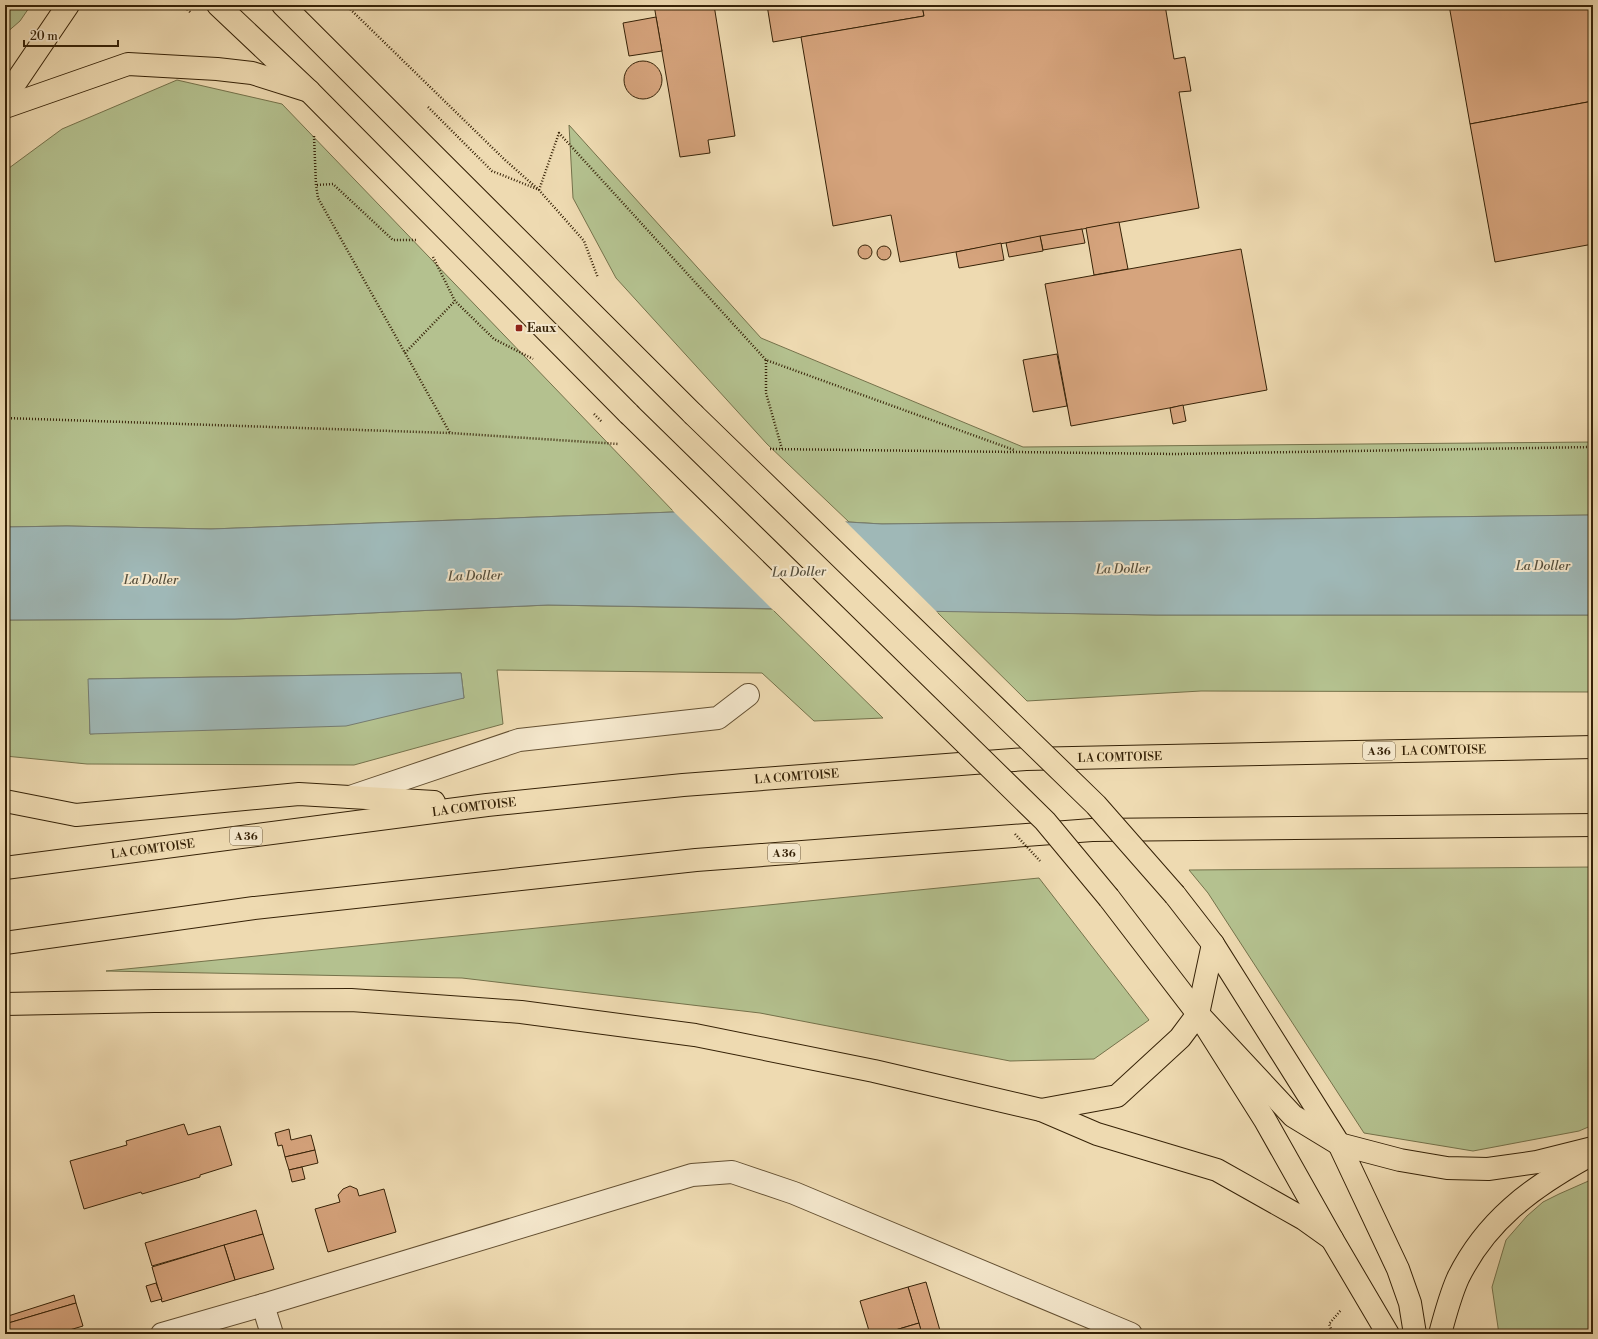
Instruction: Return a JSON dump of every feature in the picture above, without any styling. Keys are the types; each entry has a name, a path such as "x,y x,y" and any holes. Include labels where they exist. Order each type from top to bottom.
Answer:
{"main road":[{"path":"5,98 68,5"},
{"path":"218,5 309,91 629,414 1045,822 1109,898 1198,1014 1265,1120 1332,1239 1388,1334"},
{"path":"284,5 693,414 1096,805 1175,895 1213,944 1340,1144 1398,1269 1410,1303 1415,1334"},
{"path":"5,108 128,64 217,69 252,73 309,91"},
{"name":"LA COMTOISE","path":"5,868 487,805 683,785 1026,759 1593,747"},
{"path":"5,801 76,815 299,794 487,805"},
{"name":"A 36","path":"5,943 254,908 688,860 1092,830 1593,825"},
{"path":"1041,1110 1117,1096 1180,1038 1198,1014 1213,944"},
{"path":"5,1004 154,1001 351,1000 522,1012 695,1035 874,1071 1041,1110 1097,1134 1217,1170 1304,1219 1332,1239"},
{"path":"1198,1014 1293,1116 1340,1144 1448,1168 1488,1169 1537,1162 1593,1148"},
{"path":"1440,1334 1457,1279 1491,1227 1512,1206 1531,1191 1552,1176 1593,1153"}],"lane":[{"path":"350,797 518,740 718,718 748,695"},
{"path":"162,1334 263,1305 692,1175 732,1172 794,1193 1130,1334"},
{"path":"263,1305 272,1334"}],"path":[{"path":"346,5 505,160 539,190 584,241 599,280"},
{"path":"425,105 492,171 539,190"},
{"path":"539,190 559,133 766,360 1016,451"},
{"path":"314,134 318,198 450,433"},
{"path":"316,185 333,184 393,240 424,240"},
{"path":"431,253 455,301 494,339 537,361"},
{"path":"404,353 455,301"},
{"path":"766,360 766,394 782,449"},
{"path":"588,409 594,414"},
{"path":"5,418 450,433 620,444"},
{"path":"766,449 1176,454 1593,447"},
{"path":"1329,1324 1333,1334"}],"green space":[{"path":"5,5 31,5 20,21 5,34"},
{"path":"177,80 282,104 674,512 211,529 67,526 5,527 5,171 62,129"},
{"path":"569,125 761,338 1023,447 1593,442 1593,515 882,524 849,522 767,444 616,278 573,198"},
{"path":"548,605 772,609 883,718 814,721 762,673 497,670 503,724 354,765 87,764 5,756 5,620 235,619","holes":["461,673 464,698 90,734 89,679"]},
{"path":"936,611 1156,615 1593,615 1593,692 1201,691 1027,701"},
{"path":"1593,867 1593,1125 1579,1131 1473,1151 1364,1133 1208,893 1189,870"},
{"path":"1039,878 1149,1020 1094,1059 1010,1061 760,1013 462,978 106,971"},
{"path":"1593,1179 1593,1334 1499,1334 1492,1287 1506,1240 1527,1216 1543,1202"}],"water":[{"name":"La Doller","path":"674,512 882,524 1593,515 1593,615 1156,615 548,605 235,619 5,620 5,527 67,526 211,529"},
{"path":"461,673 464,698 346,726 90,734 88,679"}],"pier":[{"path":"672,510 844,520 938,613 774,611"}],"building":[{"path":"654,5 714,5 735,136 708,140 710,153 680,157"},
{"path":"767,5 922,5 924,16 773,42"},
{"path":"922,5 1165,5 1174,59 1185,57 1191,91 1179,92 1199,208 900,262 891,215 833,226 801,37 924,16"},
{"path":"1449,5 1593,5 1593,101 1470,124"},
{"path":"656,17 662,51 629,56 623,23"},
{"path":"639,61 647,61 657,66 661,73 661,87 657,94 647,99 639,99 629,94 627,91 624,84 624,76 629,66 632,64"},
{"path":"1593,101 1593,244 1495,262 1470,124"},
{"path":"1119,222 1128,269 1094,275 1086,228"},
{"path":"1082,229 1085,243 1043,250 1040,236"},
{"path":"1040,236 1043,251 1009,257 1006,243"},
{"path":"1001,243 1004,260 959,268 956,252"},
{"path":"862,245 868,245 872,249 872,255 868,259 862,259 858,255 858,249"},
{"path":"881,246 887,246 891,250 891,256 887,260 881,260 877,256 877,250"},
{"path":"1241,249 1267,390 1071,426 1045,284"},
{"path":"1057,354 1067,406 1033,412 1023,360"},
{"path":"1183,405 1186,421 1173,424 1170,408"},
{"path":"184,1124 188,1135 220,1126 232,1165 200,1175 200,1177 142,1194 141,1192 84,1209 70,1161 127,1145 126,1141"},
{"path":"289,1129 291,1140 311,1135 315,1150 285,1157 282,1145 278,1146 275,1133"},
{"path":"315,1150 318,1163 289,1170 285,1157"},
{"path":"302,1167 305,1179 292,1182 289,1170"},
{"path":"350,1186 357,1189 359,1196 384,1189 396,1232 328,1252 315,1209 340,1202 338,1195 343,1189"},
{"path":"256,1210 263,1234 152,1266 145,1243"},
{"path":"263,1234 274,1269 235,1280 224,1245"},
{"path":"224,1245 235,1280 162,1302 152,1267"},
{"path":"926,1282 941,1334 922,1334 908,1287"},
{"path":"156,1283 162,1299 151,1302 146,1286"},
{"path":"908,1287 919,1323 882,1334 870,1334 860,1301"},
{"path":"74,1295 76,1303 5,1324 5,1317"},
{"path":"76,1303 83,1326 56,1334 5,1334 5,1324"},
{"path":"919,1323 922,1334 882,1334"}],"place":[{"name":"Eaux","path":"519,328"}]}
